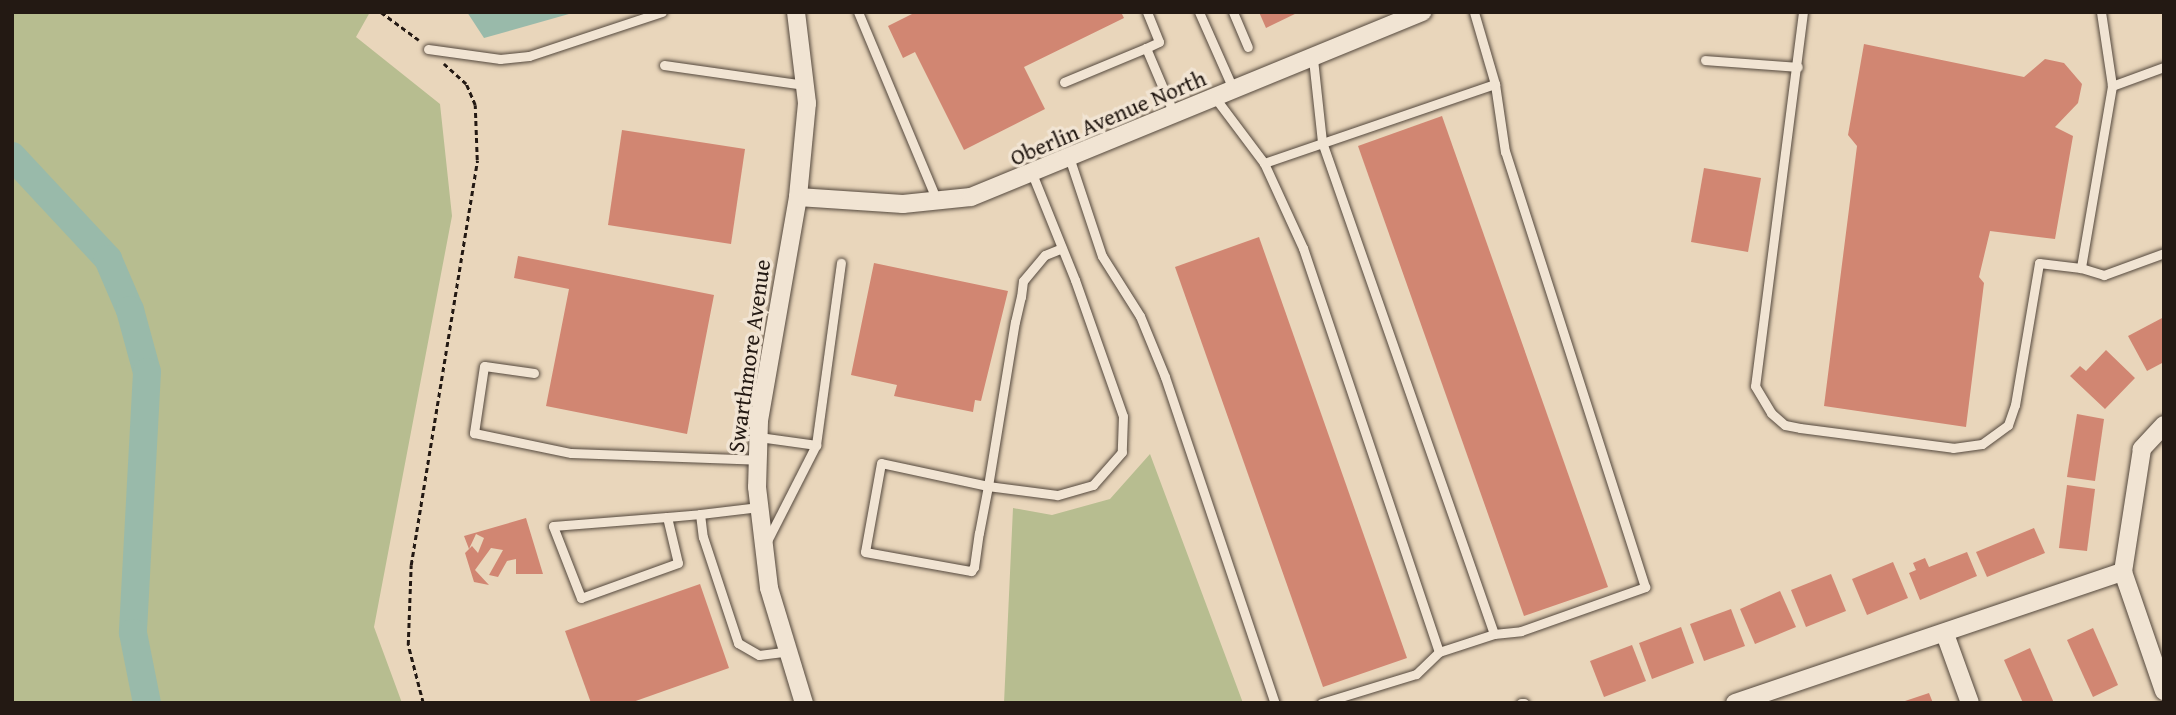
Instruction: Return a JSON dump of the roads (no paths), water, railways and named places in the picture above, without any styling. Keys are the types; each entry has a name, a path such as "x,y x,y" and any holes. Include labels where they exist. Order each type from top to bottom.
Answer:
{"street":[{"name":"Swarthmore Avenue","path":"796,12 805,85 797,197 759,438 758,460 763,550 785,652 804,703"},
{"name":"Oberlin Avenue North","path":"797,197 938,202 1034,176 1423,12"},
{"path":"2164,425 2143,449 2123,572 2164,691"},
{"path":"1735,703 1782,696 1945,634 2123,572"},
{"path":"1945,634 1970,703"}],"lane":[{"path":"428,49 500,59 529,56 662,12"},
{"path":"858,12 938,202"},
{"path":"1064,82 1159,41 1147,12"},
{"path":"1199,12 1234,91"},
{"path":"1233,12 1248,47"},
{"path":"1321,703 1416,674 1439,652 1494,634 1521,631 1645,587 1505,152 1494,84 1474,12"},
{"path":"1803,12 1755,386 1759,400 1785,425 1953,448 1982,444 2008,425 2015,405 2039,263 2081,268 2104,275 2164,253"},
{"path":"2081,268 2112,86 2101,12"},
{"path":"1146,48 1175,116"},
{"path":"1314,59 1322,142 1494,634"},
{"path":"1705,60 1798,67"},
{"path":"664,65 805,85"},
{"path":"2112,86 2164,67"},
{"path":"1264,163 1494,84"},
{"path":"1216,99 1264,163 1303,248 1439,652"},
{"path":"1070,160 1102,256 1140,316 1165,377 1275,703"},
{"path":"1034,176 1062,248 1123,416 1122,452 1104,477 1077,494 988,486 880,463 865,552 971,571 988,486 1023,281 1045,255 1062,248"},
{"path":"763,550 816,445 841,264"},
{"path":"534,373 484,366 474,433 496,441 597,456 758,460"},
{"path":"759,438 816,445"},
{"path":"667,517 678,563 581,598 553,526 759,507"},
{"path":"700,514 738,643 759,655 785,652"}],"waterway":[{"path":"12,156 108,259 130,310 147,372 133,633 147,703"}]}
